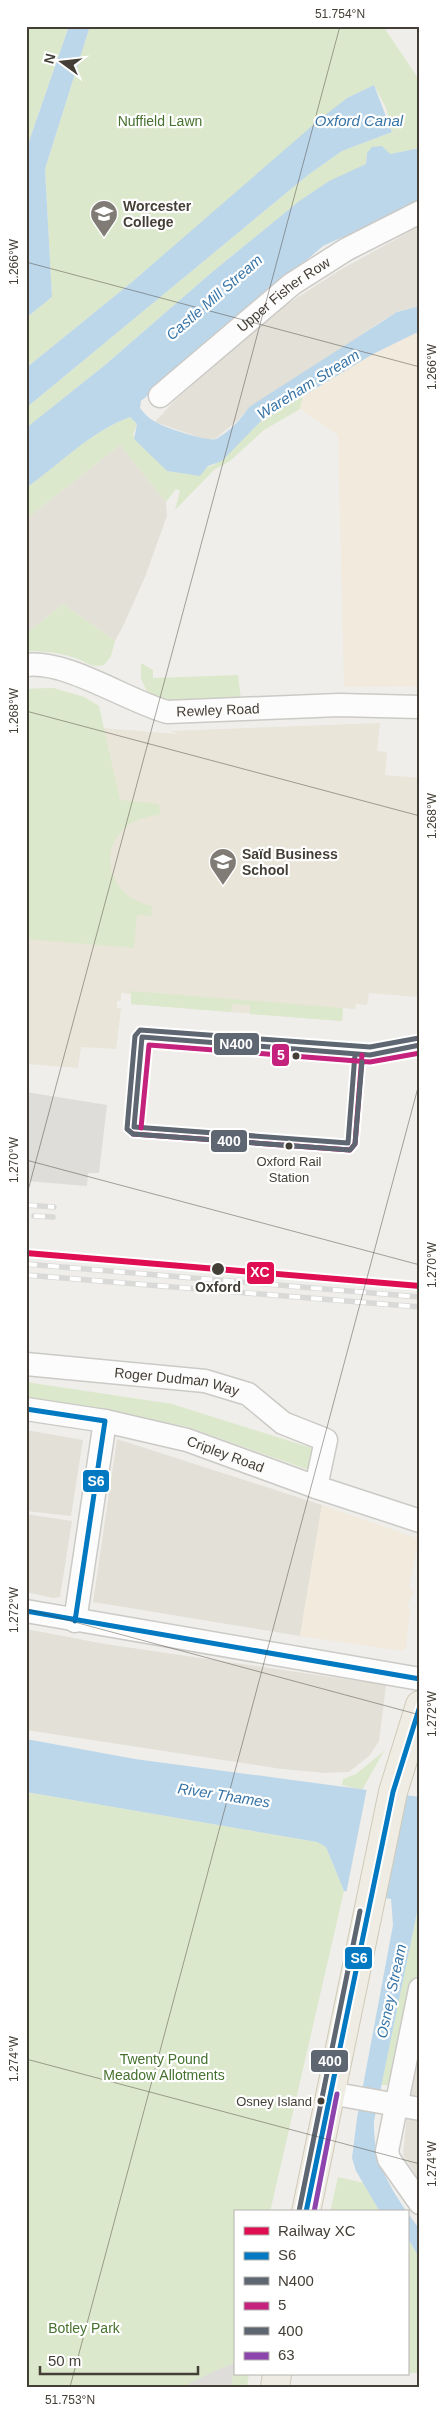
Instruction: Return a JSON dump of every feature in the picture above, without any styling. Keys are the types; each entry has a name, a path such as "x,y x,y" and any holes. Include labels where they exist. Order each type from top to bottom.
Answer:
{"main road":[{"path":"307,2210 342,2095 370,1901 393,1792 420,1705"}],"street":[{"name":"Upper Fisher Row","path":"160,396 292,284 347,249 420,212"},
{"name":"Rewley Road","path":"26,665 62,667 144,705 167,712 339,705 420,707"},
{"name":"Roger Dudman Way","path":"26,1364 204,1381 248,1394 283,1423 326,1440 316,1487"},
{"name":"Cripley Road","path":"26,1410 105,1421 187,1440 316,1487 420,1521"},
{"path":"75,1621 105,1421"},
{"path":"26,1611 75,1621 420,1678"},
{"path":"420,1989 391,2104 387,2151 389,2159 420,2204"},
{"path":"342,2095 420,2109"}],"shaded area":[{"path":"420,226 420,306 397,312 377,324 323,362 250,407 215,439 207,440 155,422 174,401 278,310 340,270"},
{"path":"420,331 420,686 344,687 338,435 300,409 303,395 373,354"},
{"path":"120,445 166,502 167,516 145,577 124,624 115,641 63,604 26,634 26,519"},
{"name":"Saïd Business School","path":"53,688 84,697 99,706 103,728 178,734 170,731 380,723 377,751 387,752 385,775 420,778 420,997 369,993 367,1005 356,1004 355,1009 343,1008 342,1021 131,1004 132,994 121,993 121,1001 117,1001 117,1008 121,1008 116,1049 81,1047 78,1068 26,1064 26,689"},
{"path":"26,1092 107,1105 99,1173 88,1173 87,1186 26,1181"},
{"path":"26,1430 83,1440 71,1516 26,1511"},
{"path":"117,1439 322,1505 300,1636 93,1602"},
{"path":"322,1505 419,1539 409,1586 413,1592 407,1607 410,1611 406,1648 402,1651 300,1636"},
{"path":"26,1514 72,1521 60,1597 53,1598 26,1592"},
{"path":"26,1629 105,1644 386,1685 379,1741 370,1755 349,1772 325,1773 282,1769 26,1730"},
{"path":"420,2053 420,2181 403,2155 407,2113"},
{"path":"234,2363 231,2387 182,2387"}],"green space":[{"path":"26,26 69,26 26,150"},
{"name":"Nuffield Lawn","path":"90,26 383,26 420,81 420,148 390,154 367,153 366,164 298,202 211,273 105,365 26,428 26,408 308,175 342,151 392,132 386,108 374,85 347,98 132,282 26,368 26,318 52,297 45,169"},
{"path":"303,395 300,409 264,430 230,461 214,470 175,510 180,491 176,489 166,502 120,445 26,519 26,488 88,440 115,423 130,417 137,424 133,435 167,471 187,474 214,465 260,422"},
{"path":"63,604 115,641 111,656 104,665 93,666 78,659 59,654 26,651 26,634"},
{"path":"141,663 153,670 153,678 238,675 241,699 166,702 146,690 141,678"},
{"path":"53,688 84,697 99,706 120,800 159,804 160,815 139,819 124,829 114,842 110,857 112,872 119,887 133,898 152,906 151,916 137,915 134,948 26,939 26,689"},
{"path":"131,991 343,1008 342,1021 250,1014 250,1005 232,1004 231,1012 131,1004"},
{"path":"26,1382 172,1404 318,1450 309,1470 185,1426 26,1398"},
{"path":"384,1751 362,1790 342,1785 343,1779 356,1774"},
{"name":"Twenty Pound Meadow Allotments","path":"26,1792 317,1842 326,1847 344,1891 270,2210 234,2210 234,2376 249,2376 247,2387 26,2387"},
{"path":"420,1898 420,1966 396,2082 390,2085 381,2085"},
{"path":"338,2177 364,2183 379,2210 330,2210"},
{"path":"408,2239 420,2259 420,2373 408,2373"}],"water":[{"path":"69,26 90,26 45,169 52,297 26,318 26,150"},
{"name":"Oxford Canal","path":"374,85 392,132 342,151 308,175 26,408 26,368 132,282 320,119 347,98"},
{"path":"382,146 390,154 420,148 420,202 323,246 141,401 140,408 150,418 166,427 195,436 216,439 234,425 249,407 397,312 420,306 420,331 373,354 260,422 222,461 208,466 200,476 167,471 134,439 137,424 130,417 115,423 88,440 26,488 26,428 105,365 211,273 298,202 329,181 366,164 367,153 372,147"},
{"path":"26,1739 135,1759 420,1797 420,1898 374,2121 378,2158 387,2179 406,2210 379,2210 356,2171 352,2158 357,2118 393,1925 391,1899 344,1891 326,1847 317,1842 26,1792"},
{"path":"408,2213 420,2230 420,2259 408,2239"}],"pier":[{"path":"367,1788 381,1789 384,1901 346,1894"}],"railway":[{"path":"26,1205 54,1207"},
{"path":"34,1216 53,1217"},
{"path":"26,1264 420,1297"},
{"path":"26,1275 420,1307"}],"rail line":[{"name":"XC","path":"26,1253 420,1286"}],"transit line":[{"name":"400","path":"362,1062 355,1144 350,1150 133,1134 127,1129 135,1036 140,1030 370,1047 419,1038"},
{"name":"N400","path":"134,1127 142,1037 370,1055 420,1045"},
{"name":"5","path":"141,1128 149,1045 370,1062 420,1053"},
{"name":"N400","path":"134,1127 348,1143 355,1054"},
{"name":"5","path":"133,1134 350,1150 355,1144 362,1055"},
{"name":"S6","path":"26,1409 105,1421 75,1621"},
{"name":"S6","path":"26,1611 420,1679"},
{"name":"S6","path":"306,2210 393,1792 420,1706"},
{"name":"400","path":"299,2210 360,1911"},
{"name":"63","path":"314,2210 337,2094"}],"place":[{"name":"Worcester College","path":"104,238"},
{"name":"Saïd Business School","path":"223,886"},
{"name":"Oxford Rail Station","path":"289,1146"},
{"name":"Oxford","path":"218,1269"},
{"name":"Osney Island","path":"321,2101"}],"water label":[{"name":"Castle Mill Stream","path":"214,297"},
{"name":"Wareham Stream","path":"308,384"},
{"name":"River Thames","path":"224,1795"},
{"name":"Osney Stream","path":"391,1991"}],"park label":[{"name":"Botley Park","path":"84,2328"}]}
